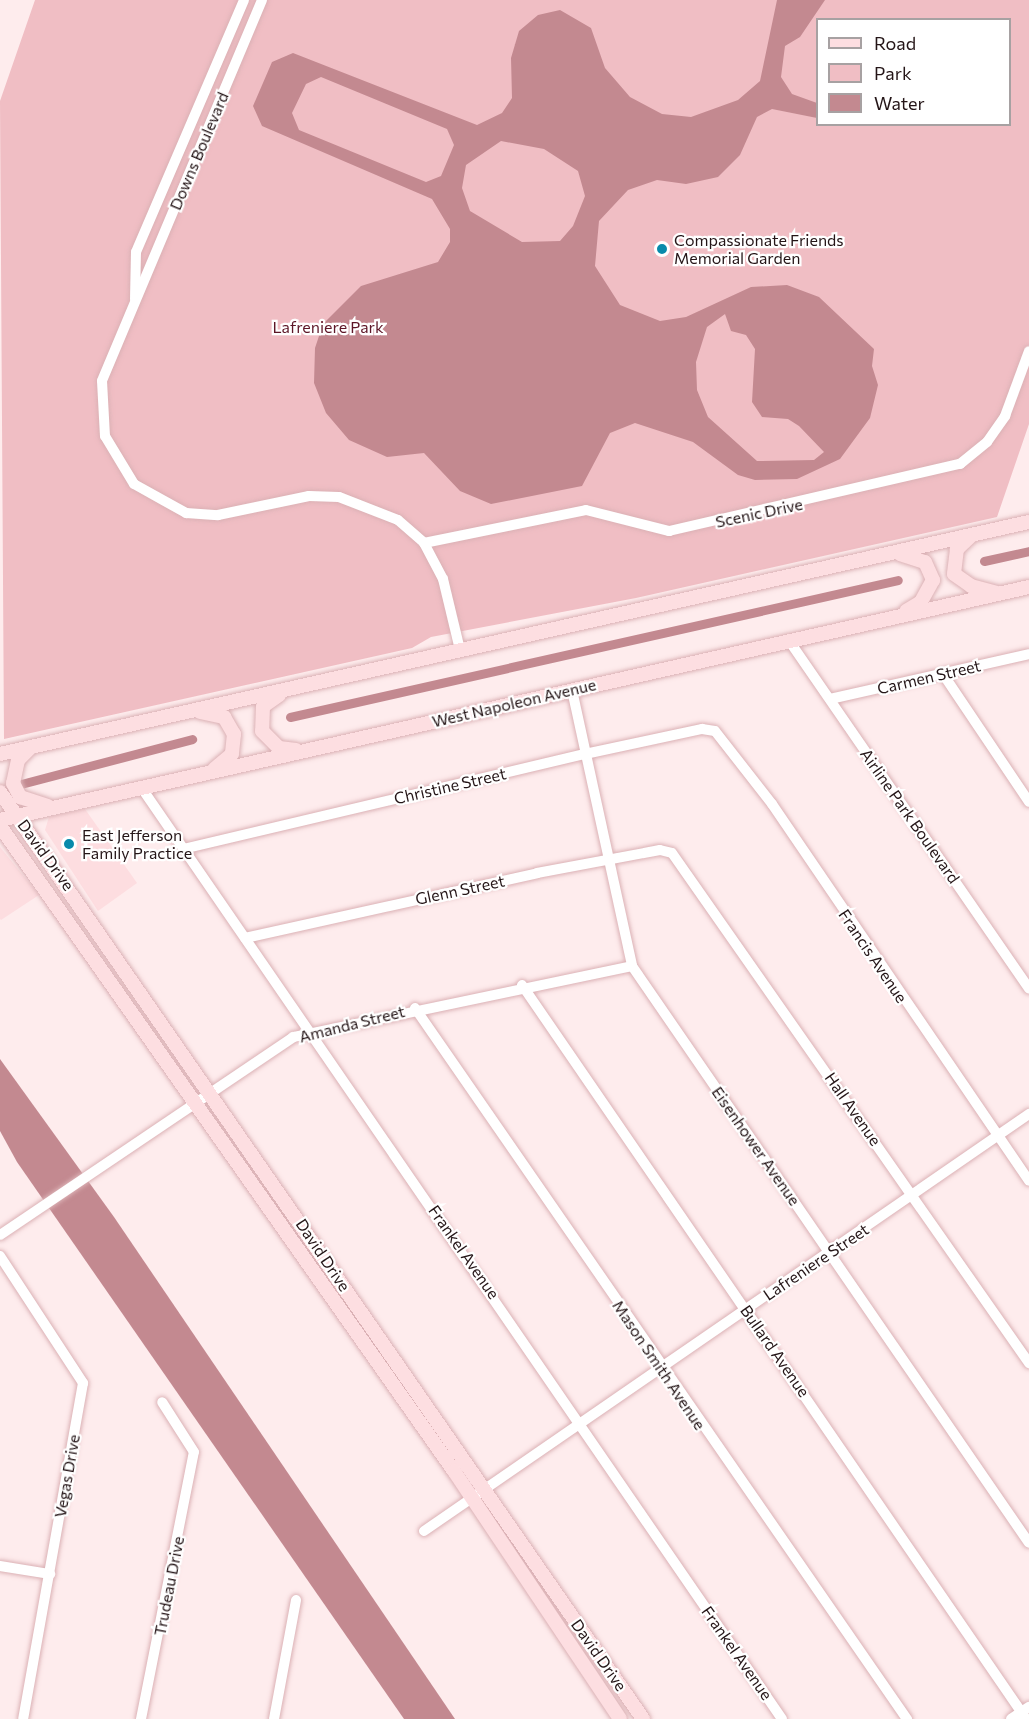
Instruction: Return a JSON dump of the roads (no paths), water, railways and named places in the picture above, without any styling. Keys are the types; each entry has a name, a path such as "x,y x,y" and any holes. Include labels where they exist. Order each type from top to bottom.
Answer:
{"main road":[{"path":"0,754 1029,522"},
{"path":"972,535 957,549 954,574 971,586 1000,594"},
{"path":"893,553 925,562 933,580 921,602 894,618"},
{"name":"West Napoleon Avenue","path":"0,820 1029,587"},
{"path":"288,689 263,706 262,730 279,748 304,750"},
{"path":"191,711 224,717 234,734 232,754 210,772"},
{"path":"31,747 18,760 13,783 31,804 55,806"},
{"name":"David Drive","path":"0,792 211,1091 643,1719"},
{"name":"David Drive","path":"0,826 194,1099 471,1498 620,1719"},
{"path":"334,1302 349,1292"}],"street":[{"name":"Downs Boulevard","path":"135,302 136,252 244,0"},
{"name":"Downs Boulevard","path":"262,0 102,381 100,416 113,457 147,496 199,515 309,496 339,496 395,518 424,543 443,579 460,650"},
{"name":"Scenic Drive","path":"424,543 586,510 669,531 960,464 987,442 1005,416 1029,351"},
{"name":"Airline Park Boulevard","path":"790,642 1029,989"},
{"name":"Carmen Street","path":"830,699 1029,654"},
{"path":"943,674 1029,802"},
{"name":"Eisenhower Avenue","path":"572,690 632,966 1029,1543"},
{"name":"Christine Street","path":"183,849 585,754 702,729 716,732"},
{"name":"Francis Avenue","path":"716,732 772,804 1029,1181"},
{"name":"Frankel Avenue","path":"141,787 782,1719"},
{"name":"Glenn Street","path":"245,938 660,850 675,856"},
{"name":"Hall Avenue","path":"675,856 1029,1363"},
{"name":"Amanda Street","path":"0,1235 194,1099 310,1031 522,985 632,966"},
{"name":"Bullard Avenue","path":"522,985 1025,1713"},
{"name":"Mason Smith Avenue","path":"415,1008 661,1369 907,1719"},
{"name":"Lafreniere Street","path":"424,1531 1029,1114"},
{"name":"Vegas Drive","path":"0,1256 84,1383 23,1719"},
{"name":"Trudeau Drive","path":"141,1719 194,1452 162,1402"},
{"path":"0,1566 50,1574"},
{"path":"274,1719 296,1600"},
{"path":"1011,1719 1025,1713"}],"water":[{"path":"777,0 825,0 800,37 785,46 781,77 792,94 816,103 816,118 772,109 757,117 740,155 718,177 686,184 657,180 628,190 599,221 595,266 620,305 660,321 686,317 751,287 787,285 819,297 874,349 872,366 878,385 870,418 840,459 797,479 755,480 738,475 693,442 635,423 610,433 582,486 491,504 460,491 424,453 387,457 349,440 326,413 314,383 315,348 323,324 361,286 438,262 450,242 450,229 432,199 262,126 253,106 272,62 293,53 477,125 502,113 512,98 511,58 519,31 538,15 560,10 591,28 605,68 630,97 662,114 691,117 738,100 760,81","holes":["321,77 447,129 454,145 441,176 426,182 299,130 292,113 306,84","501,141 544,149 578,171 585,196 573,226 560,241 522,242 470,211 462,188 466,165","725,314 731,331 746,335 755,349 752,402 762,417 788,419 799,426 824,452 814,460 757,461 708,417 697,390 696,362 707,327"]},
{"path":"0,1059 114,1217 455,1719 404,1719 17,1162 0,1131"}],"waterway":[{"path":"984,561 1029,551"},
{"path":"290,717 898,580"},
{"path":"21,784 192,739"}],"place":[{"name":"Compassionate Friends Memorial Garden","path":"662,249"},
{"name":"East Jefferson Family Practice","path":"69,844"}],"park label":[{"name":"Lafreniere Park","path":"328,327"}]}
